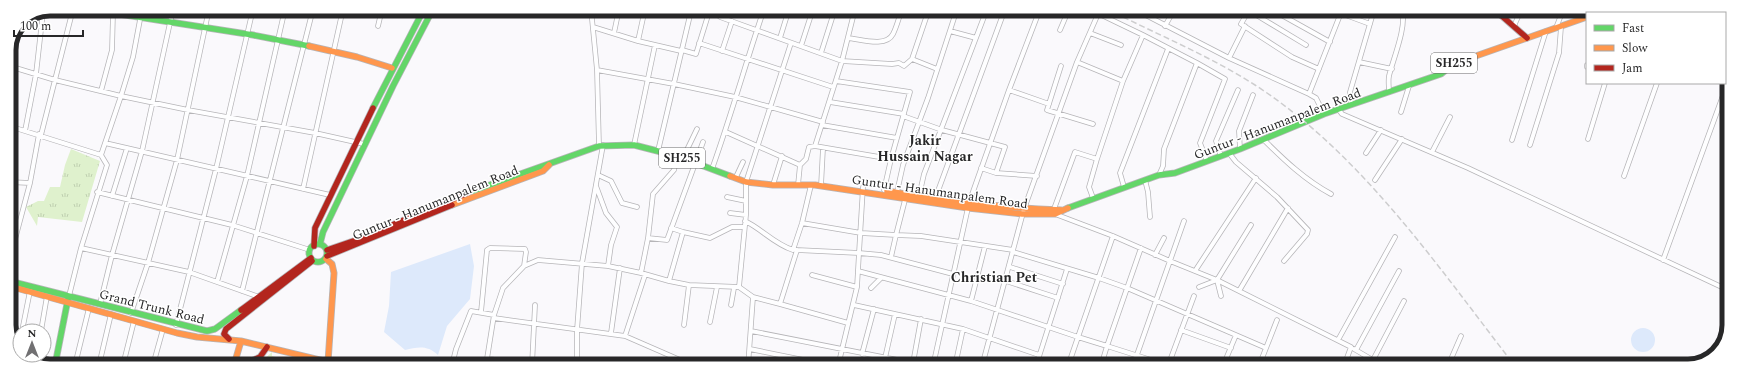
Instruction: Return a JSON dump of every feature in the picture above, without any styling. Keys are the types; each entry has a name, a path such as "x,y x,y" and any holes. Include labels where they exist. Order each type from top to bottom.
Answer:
{"main road":[{"path":"134,16 305,44 334,50 392,68"},
{"path":"230,340 224,334 226,329 312,259 315,228 392,68 420,16"},
{"path":"328,359 334,273 332,264 320,244 323,232 364,144 429,16"},
{"path":"1502,16 1527,38"},
{"name":"Guntur - Hanumanpalem Road","path":"863,189 968,206 1023,212 1054,212 1124,186 1159,175 1175,173 1207,162 1294,125 1440,74 1454,63 1586,17"},
{"name":"Guntur - Hanumanpalem Road","path":"312,259 321,262 327,255 359,239 442,203 540,166 549,165 601,146 634,145 684,158 746,182 773,185 817,185 884,190 897,192 906,196 919,196 968,206"},
{"path":"312,248 320,244"},
{"name":"Grand Trunk Road","path":"16,288 47,296 100,304 176,325 201,331 211,331 312,259"},
{"name":"Grand Trunk Road","path":"16,283 68,299 89,308 163,329 197,337 241,341 316,359"},
{"path":"56,359 68,299"},
{"path":"236,359 241,341"},
{"path":"256,359 260,357 267,347"}],"street":[{"path":"16,236 30,184 40,135 56,80 71,16"},
{"path":"101,91 112,50 113,16"},
{"path":"100,304 112,255 142,152 171,16"},
{"path":"131,313 148,263 177,160 208,16"},
{"path":"176,325 216,169 252,16"},
{"path":"217,282 247,176 283,16"},
{"path":"242,291 311,16"},
{"path":"303,189 341,16"},
{"path":"378,26 380,16"},
{"path":"577,359 582,263 598,175 601,146 597,70 592,16"},
{"path":"614,33 618,16"},
{"path":"638,41 643,16"},
{"path":"658,151 690,16"},
{"path":"593,27 638,41 696,54 708,16"},
{"path":"712,169 726,132 735,97 762,16"},
{"path":"780,38 787,16"},
{"path":"801,46 811,16"},
{"path":"821,53 834,16"},
{"path":"815,146 830,102 854,16"},
{"path":"848,38 874,41 889,39 893,35 900,16"},
{"path":"720,17 842,61 897,63 904,66 912,59 927,16"},
{"path":"897,192 903,165 955,16"},
{"path":"919,196 924,174 984,16"},
{"path":"935,199 1002,16"},
{"path":"935,359 968,206 1009,90 1038,16"},
{"path":"1060,30 1066,16"},
{"path":"984,359 1010,267 1023,212 1077,62 1097,16"},
{"path":"1102,16 1143,34 1225,79 1200,143 1207,162"},
{"path":"1148,16 1228,58 1309,94 1316,98 1324,114"},
{"path":"1165,26 1171,16"},
{"path":"1245,16 1241,24 1292,57 1319,69"},
{"path":"1258,16 1306,45"},
{"path":"1283,16 1330,42"},
{"path":"1309,94 1339,16"},
{"path":"1352,16 1370,24"},
{"path":"1351,105 1350,92 1372,16"},
{"path":"1389,92 1389,77 1400,36 1403,16"},
{"path":"1514,26 1518,16"},
{"path":"1530,145 1559,53 1558,28 1561,16"},
{"path":"25,131 36,74 42,17"},
{"path":"101,155 133,57 141,17"},
{"path":"722,51 732,21"},
{"path":"28,24 41,27"},
{"path":"1228,58 1244,26"},
{"path":"950,31 976,38"},
{"path":"1512,140 1546,31"},
{"path":"1090,33 1121,45"},
{"path":"1093,198 1089,187 1097,159 1123,81 1143,34"},
{"path":"699,43 833,87"},
{"path":"739,287 746,215 746,182 791,43"},
{"path":"634,145 655,45"},
{"path":"1124,186 1120,173 1168,49"},
{"path":"912,59 937,69"},
{"path":"1077,62 1123,81"},
{"path":"1359,62 1392,69"},
{"path":"1159,175 1163,166 1164,149 1197,63"},
{"path":"1061,66 1047,110 1093,124"},
{"path":"16,68 56,80 152,103 228,118 316,132 364,144"},
{"path":"597,70 647,78 735,97 822,124 897,138"},
{"path":"836,81 906,91 910,93 902,114 884,190"},
{"path":"1588,139 1605,84"},
{"path":"1624,176 1657,84"},
{"path":"1400,112 1409,86"},
{"path":"1009,90 1049,104"},
{"path":"1221,156 1216,141 1238,90"},
{"path":"1240,149 1239,131 1253,95"},
{"path":"1663,260 1722,98"},
{"path":"830,102 902,114 942,130 1005,147 996,173"},
{"path":"1339,110 1342,114 1402,138 1722,287"},
{"path":"1432,152 1450,117"},
{"path":"16,128 101,155 107,165 97,192 68,299"},
{"path":"684,158 697,129"},
{"path":"1366,153 1381,130"},
{"path":"726,132 782,156 800,166"},
{"path":"1263,138 1288,163 1307,179 1331,194"},
{"path":"1376,180 1402,138"},
{"path":"648,238 667,240 703,142"},
{"path":"105,143 330,195"},
{"path":"798,185 800,166 806,159 809,147 815,146 891,159"},
{"path":"112,196 127,148"},
{"path":"780,304 802,223 817,185 822,148"},
{"path":"1097,159 1075,152 1054,212 1216,280 1338,340 1371,359"},
{"path":"1229,153 1236,162 1256,178 1288,208 1307,229 1308,233 1284,261"},
{"path":"625,336 643,274 653,194 674,170 677,156"},
{"path":"773,185 782,156"},
{"path":"736,177 743,162"},
{"path":"981,168 996,173 1037,176"},
{"path":"598,175 611,181 622,203 637,207"},
{"path":"1195,271 1256,178"},
{"path":"1145,180 1148,192 1150,217"},
{"path":"16,183 30,184"},
{"path":"596,186 606,213 617,227 611,245 608,266"},
{"path":"839,359 854,305 857,287 863,189"},
{"path":"97,192 232,225 312,248"},
{"path":"891,257 906,196"},
{"path":"727,197 746,201"},
{"path":"1239,291 1288,208"},
{"path":"730,213 746,215"},
{"path":"745,221 757,227 781,246 795,250 859,253 891,257 953,274"},
{"path":"1136,359 1184,221"},
{"path":"802,223 861,233 913,235 1013,251 1098,278 1156,299 1266,348"},
{"path":"1199,287 1216,280 1251,225"},
{"path":"671,228 710,238 732,227 744,227"},
{"path":"669,281 683,232"},
{"path":"1070,359 1113,236"},
{"path":"1338,340 1395,237"},
{"path":"1155,255 1164,238"},
{"path":"971,301 985,246"},
{"path":"81,248 189,272 259,297"},
{"path":"481,312 487,250 490,248 525,250 524,266"},
{"path":"1103,359 1141,248"},
{"path":"487,359 494,317 504,288 524,266 538,260 608,266 689,285 739,287 753,297 848,323"},
{"path":"1010,267 1063,284"},
{"path":"611,333 620,268"},
{"path":"1039,359 1068,269"},
{"path":"1356,350 1399,271"},
{"path":"858,272 971,301 1048,328 1149,359"},
{"path":"812,275 857,287"},
{"path":"870,288 881,278"},
{"path":"1216,280 1221,296"},
{"path":"1006,281 1058,298"},
{"path":"684,325 689,285"},
{"path":"710,322 717,286"},
{"path":"731,305 734,288"},
{"path":"24,323 30,292"},
{"path":"42,323 47,296"},
{"path":"1171,359 1194,296"},
{"path":"749,359 753,297"},
{"path":"1374,359 1404,301"},
{"path":"532,359 535,304"},
{"path":"854,305 963,329 1040,356"},
{"path":"76,359 89,308"},
{"path":"862,354 874,309"},
{"path":"454,359 471,311 481,312 494,317 625,336 678,359"},
{"path":"100,359 111,314"},
{"path":"885,358 895,314"},
{"path":"914,359 921,319"},
{"path":"1262,359 1277,320"},
{"path":"124,359 134,321"},
{"path":"155,359 163,329"},
{"path":"957,359 963,329"},
{"path":"1181,330 1231,348"},
{"path":"751,332 891,359"},
{"path":"1226,359 1236,335"},
{"path":"1451,359 1461,336"},
{"path":"1347,359 1351,347"},
{"path":"750,349 799,359"}],"green space":[{"path":"71,149 100,161 82,222 38,217 37,226 26,207 38,201 44,201 50,187 60,187 65,165"},
{"path":"272,352 272,356 284,359 264,359"}],"water":[{"path":"470,244 474,266 470,299 447,326 438,355 426,348 405,350 384,332 389,306 391,272"},
{"path":"1643,328 1652,331 1655,340 1652,349 1643,352 1634,349 1631,340 1634,331"}],"railway":[{"path":"1121,16 1200,54 1255,85 1294,113 1330,144 1364,178 1396,214 1510,359"}],"traffic: fast":[{"path":"132,16 253,35 309,46"},
{"path":"373,108 420,16"},
{"path":"320,244 323,232 393,86 429,16"},
{"path":"1068,208 1159,175 1175,173 1240,149 1324,114 1441,74 1453,64"},
{"path":"470,192 599,146 634,145 677,156 730,176"},
{"path":"318,244 324,247 327,253 324,259 318,262 312,259 309,253 312,247 318,244"},
{"path":"16,283 207,331 215,329 241,310"},
{"path":"56,359 68,299"}],"traffic: slow":[{"path":"1453,64 1586,17"},
{"path":"309,46 357,57 392,68"},
{"path":"452,205 543,171 549,165"},
{"path":"730,176 746,182 773,185 815,185 968,208 1022,214 1055,214 1068,208"},
{"path":"887,191 974,204 1061,210"},
{"path":"326,259 332,264 334,273 328,359"},
{"path":"16,288 177,333 197,337 241,341"},
{"path":"236,359 241,341 316,359"}],"traffic: jam":[{"path":"1502,16 1527,38"},
{"path":"314,246 315,228 373,108"},
{"path":"327,250 359,239 470,192"},
{"path":"327,256 452,205"},
{"path":"241,310 311,258"},
{"path":"229,339 224,334 226,329 312,261"},
{"path":"256,359 260,357 267,347"}],"district":[{"name":"Jakir Hussain Nagar","path":"925,148"},
{"name":"Christian Pet","path":"994,277"}]}
